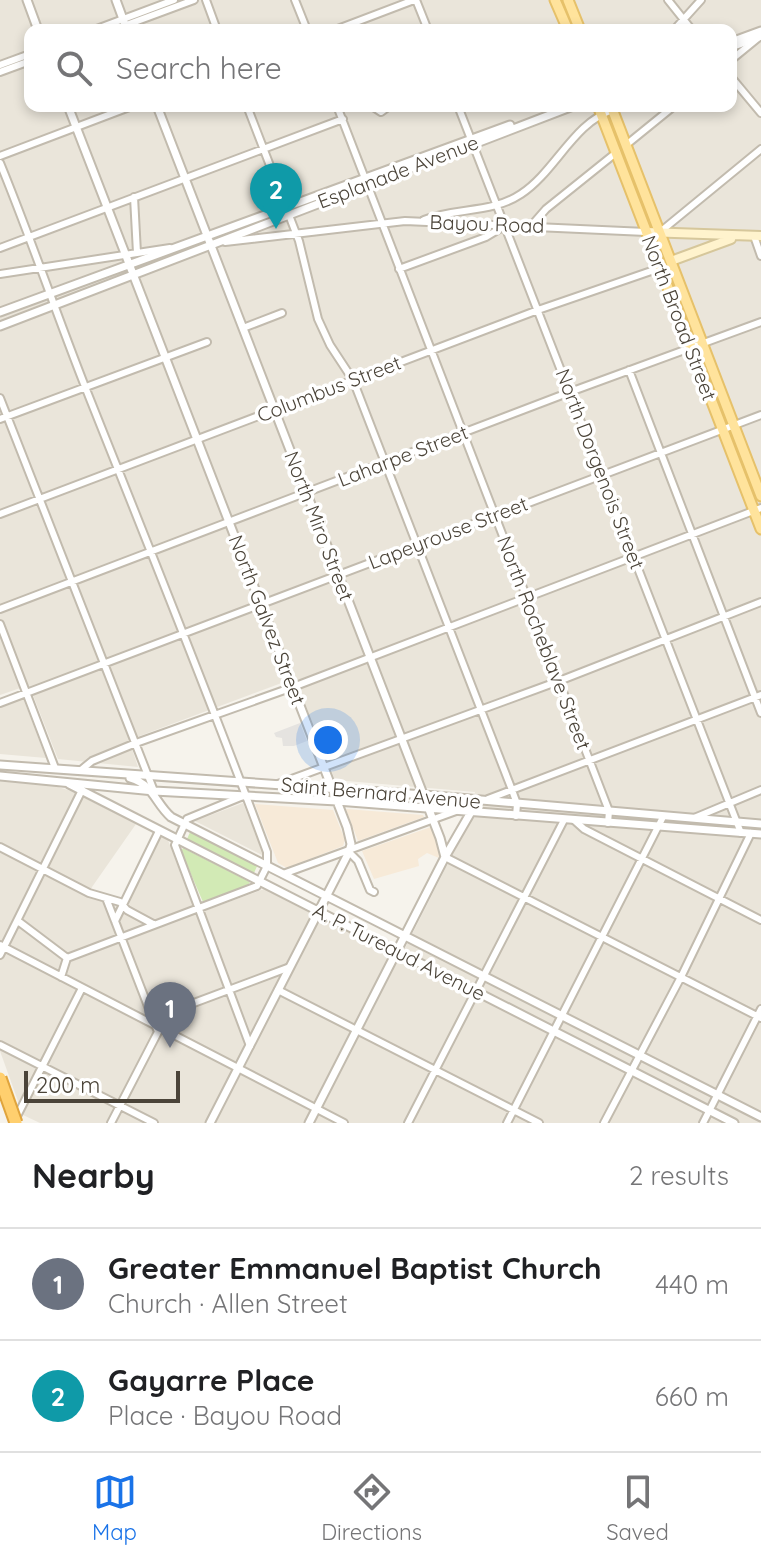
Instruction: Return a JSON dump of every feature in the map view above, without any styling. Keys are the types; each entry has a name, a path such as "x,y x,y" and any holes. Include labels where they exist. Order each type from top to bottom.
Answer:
{"highway":[{"path":"0,1078 15,1123"}],"main road":[{"path":"555,0 565,24"},
{"path":"569,0 578,24"},
{"name":"North Broad Street","path":"600,112 722,429 757,509 761,529"},
{"name":"North Broad Street","path":"614,112 761,496"},
{"path":"623,171 635,168"},
{"name":"Bayou Road","path":"648,236 660,232 758,236"},
{"path":"648,236 671,261 737,236"}],"street":[{"path":"27,0 36,24"},
{"path":"116,0 125,24"},
{"path":"127,24 174,0"},
{"path":"128,24 194,0"},
{"path":"206,0 215,24"},
{"path":"295,0 305,24"},
{"path":"351,24 415,0 425,24"},
{"path":"668,0 688,24"},
{"path":"679,24 701,0"},
{"path":"737,43 761,33"},
{"path":"737,55 761,33"},
{"path":"0,65 24,56"},
{"path":"0,72 24,63"},
{"path":"737,84 761,113"},
{"name":"North Galvez Street","path":"70,112 349,832 349,852"},
{"path":"0,156 116,112"},
{"name":"North Miro Street","path":"159,112 429,808 445,857"},
{"path":"249,112 297,235 318,319 330,345 353,380 512,790 517,804 516,816"},
{"name":"North Rocheblave Street","path":"340,112 609,811 608,823"},
{"name":"North Dorgenois Street","path":"460,112 507,225 741,833"},
{"name":"Esplanade Avenue","path":"0,326 134,275 287,210 546,112"},
{"name":"Esplanade Avenue","path":"472,141 556,112"},
{"path":"421,221 438,214 499,206 530,188 597,112"},
{"path":"532,225 546,209 667,112"},
{"path":"0,248 343,119"},
{"path":"660,232 761,149"},
{"path":"0,163 86,389 153,551 181,633 267,852 267,866 257,886 67,958"},
{"path":"134,197 137,253"},
{"name":"Bayou Road","path":"211,242 297,235 381,222 421,221 532,225 648,236"},
{"path":"399,269 486,237 507,225"},
{"path":"758,236 761,256"},
{"name":"Esplanade Avenue","path":"0,312 170,248 211,242"},
{"path":"0,274 170,248"},
{"name":"Columbus Street","path":"0,514 538,310 660,268"},
{"path":"243,328 282,313"},
{"name":"Laharpe Street","path":"0,609 761,322"},
{"path":"4,418 207,342"},
{"path":"629,370 758,696 761,713"},
{"path":"0,398 4,418 40,498 154,791"},
{"name":"Lapeyrouse Street","path":"0,703 761,415"},
{"path":"0,955 44,870 81,786 81,770 92,761 757,509"},
{"path":"278,784 559,681 761,602"},
{"path":"0,624 55,768"},
{"path":"481,801 758,696"},
{"name":"Saint Bernard Avenue","path":"1,766 424,795 761,824"},
{"name":"A. P. Tureaud Avenue","path":"108,773 140,781 154,791 162,809 184,824 761,1117"},
{"name":"Saint Bernard Avenue","path":"0,776 81,786 337,801 761,834"},
{"name":"A. P. Tureaud Avenue","path":"81,786 159,831 734,1123"},
{"path":"693,818 761,790"},
{"path":"246,795 187,819 175,845 250,1046"},
{"path":"283,874 458,811"},
{"path":"309,1123 471,812"},
{"path":"507,1123 663,817"},
{"path":"408,1123 564,820"},
{"path":"574,820 584,829 761,920"},
{"path":"115,921 159,831"},
{"path":"604,1123 681,977 751,833"},
{"path":"0,847 89,893 120,902 154,925"},
{"path":"349,852 358,861 370,890 374,892"},
{"path":"210,1123 349,852"},
{"path":"445,857 760,1014 703,1123"},
{"path":"106,898 158,1032 111,1123"},
{"path":"18,921 67,958"},
{"path":"2,946 344,1123"},
{"path":"61,977 67,958"},
{"path":"155,1025 159,1016 290,967"},
{"path":"15,1123 82,988"},
{"path":"278,990 539,1123"},
{"path":"0,1045 154,1123"}],"shaded area":[{"path":"0,0 761,0 761,1123 40,1123 23,1115 0,1051 0,781 55,786 71,791 136,824 92,887 90,895 128,905 161,836 168,840 196,914 264,889 400,958 470,820 475,792 335,780 295,678 129,740 138,767 58,759 29,685 0,695"},
{"path":"23,698 46,758 0,754 0,707"},
{"path":"300,723 307,741 283,746 282,738 274,733"},
{"path":"243,803 263,853 262,855 195,821"},
{"path":"255,804 333,810 345,840 343,846 287,868 278,863"},
{"path":"346,809 423,815 424,817 358,841"},
{"path":"431,827 440,849 439,858 427,853 418,859 419,866 374,879 362,851"}],"green space":[{"path":"191,830 258,864 254,873 187,839"},
{"path":"183,848 250,882 203,902 181,851"}],"place":[{"name":"Gayarre Place","path":"276,229"},
{"name":"Greater Emmanuel Baptist Church","path":"170,1048"}]}
